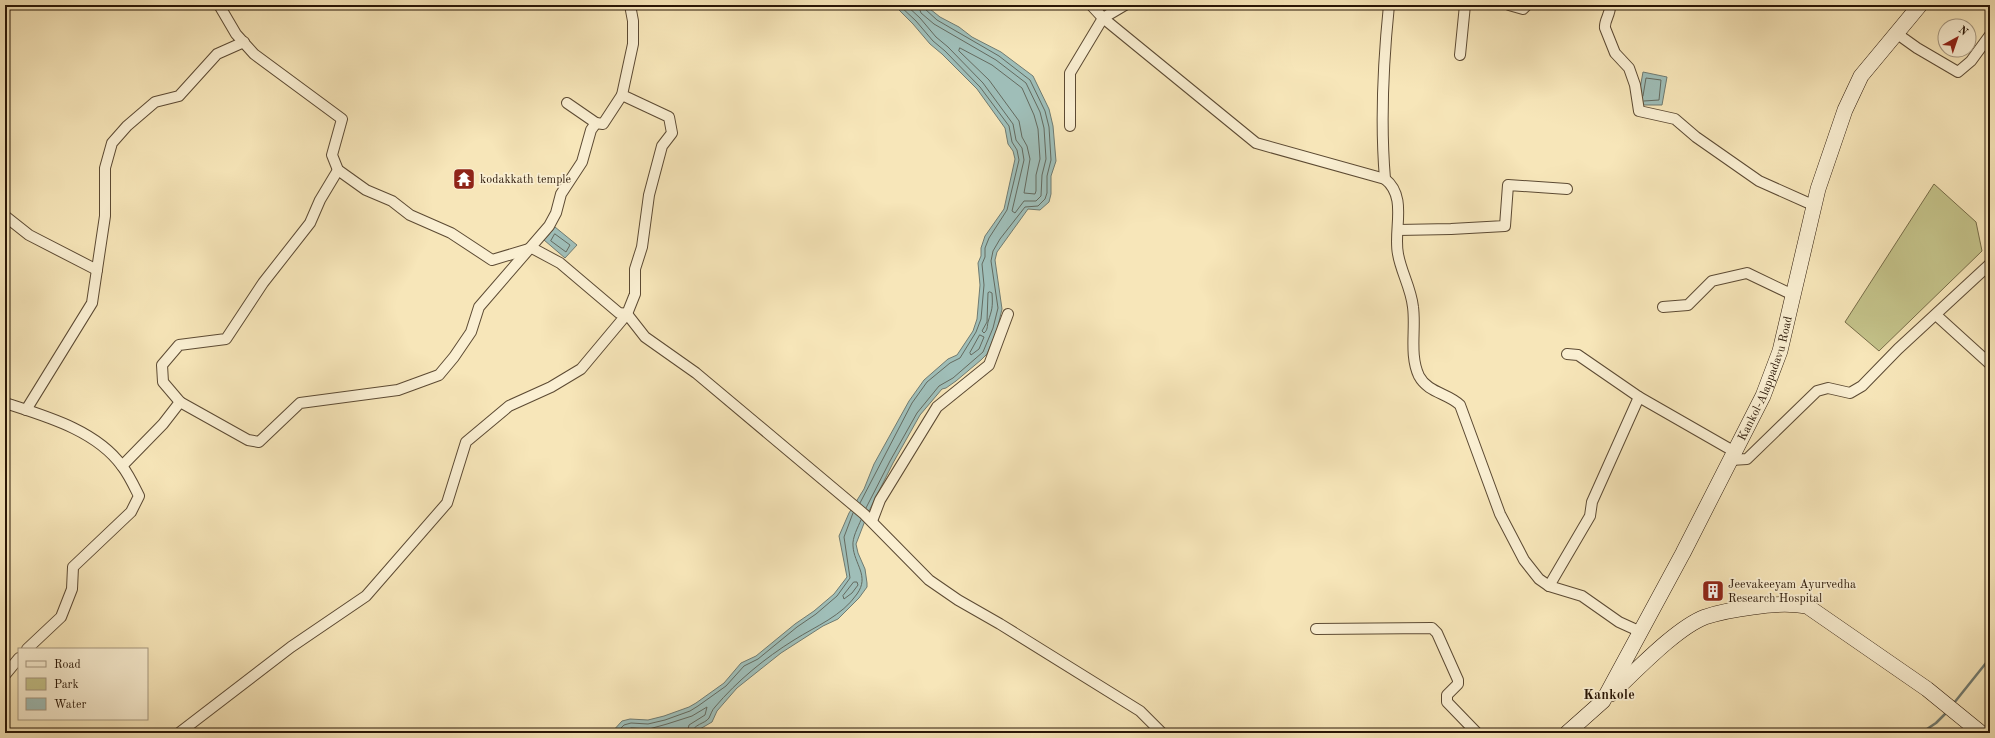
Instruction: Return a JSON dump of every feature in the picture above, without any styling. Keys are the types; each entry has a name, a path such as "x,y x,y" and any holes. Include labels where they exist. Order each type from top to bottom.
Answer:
{"main road":[{"name":"Kankol-Alappadavu Road","path":"1567,733 1603,701 1641,632 1763,396 1780,351 1818,188 1845,110 1861,76 1896,32 1920,5"},
{"path":"1603,701 1669,641 1704,618 1733,610 1782,603 1807,606 1928,689 1980,733"}],"street":[{"path":"219,5 236,34 254,54 342,119 332,155 338,170 366,190 392,201 410,215 451,233 492,260 532,248 560,263 619,313 627,314 645,337 696,373 852,503 929,580 958,600 1000,624 1140,711 1162,733"},
{"path":"567,104 596,123 602,124 622,95 633,44 630,5"},
{"path":"1091,5 1103,18 1256,143 1385,179 1390,184 1398,202 1397,254 1411,292 1413,307 1414,364 1420,377 1427,386 1453,398 1460,405 1500,514 1524,560 1539,579 1549,586 1582,596 1619,622 1641,632"},
{"path":"1070,126 1070,73 1103,18 1125,5"},
{"path":"1385,179 1381,102 1383,62 1389,5"},
{"path":"1460,55 1465,5"},
{"path":"1509,5 1523,9 1527,5"},
{"path":"1610,5 1610,13 1605,24 1605,28 1615,53 1629,68 1636,84 1639,111 1675,119 1696,137 1759,181 1815,206"},
{"path":"1896,32 1917,48 1958,72 1971,61 1990,35"},
{"path":"26,410 92,303 105,216 105,168 112,143 127,126 155,102 179,96 217,54 244,42"},
{"path":"179,733 291,647 366,596 447,503 466,442 509,406 551,388 581,369 627,314 635,294 635,269 642,247 649,195 662,146 672,133 669,117 622,95"},
{"path":"338,170 320,200 310,224 263,283 226,339 178,345 162,365 163,382 180,402 248,440 259,442 300,403 398,390 439,375 454,357 471,332 479,307 532,248 549,226 556,213 561,194 582,162 591,130 596,123"},
{"path":"1398,230 1505,226 1508,185 1567,189"},
{"path":"5,216 29,235 97,270"},
{"path":"1567,354 1578,355 1639,397 1733,456 1747,459 1817,391 1828,388 1850,393 1862,386 1990,264"},
{"path":"1663,307 1688,305 1712,281 1747,273 1793,295"},
{"path":"872,522 880,500 937,407 989,365 1008,314"},
{"path":"1936,315 1990,364"},
{"path":"1549,586 1590,516 1592,502 1639,397"},
{"path":"122,466 163,424 180,402"},
{"path":"5,403 84,433 105,449 122,466 139,496 131,512 73,567 72,589 61,617 28,648"},
{"path":"1316,629 1432,628 1437,633 1458,680 1458,684 1447,695 1447,702 1477,733"},
{"path":"5,675 18,659"}],"green space":[{"path":"1934,184 1976,222 1982,251 1879,351 1845,322"}],"water":[{"path":"894,5 925,5 940,17 959,27 972,37 1001,52 1033,76 1049,109 1053,126 1056,161 1051,176 1051,194 1049,202 1040,210 1028,209 997,252 995,260 1002,309 997,330 987,354 956,381 942,389 920,415 893,463 868,513 856,544 865,569 867,583 867,587 859,598 838,619 823,626 781,653 737,688 717,711 712,722 693,733 611,733 622,721 630,719 648,720 664,716 696,703 724,683 741,663 756,656 834,594 847,577 839,536 849,513 864,489 874,464 909,401 924,380 948,359 957,355 973,331 977,319 980,285 978,263 981,256 981,248 985,236 1004,209 1015,159 1013,151 1008,144 1005,128 977,89 930,44"},
{"path":"1643,72 1667,77 1662,105 1637,105"},
{"path":"555,227 577,245 565,258 544,240"}],"waterway":[{"path":"1954,703 1986,663 1990,662"},
{"path":"1921,733 1936,723 1947,712"}],"place":[{"name":"kodakkath temple","path":"464,179"},
{"name":"Jeevakeeyam Ayurvedha Research Hospital","path":"1713,591"}],"district":[{"name":"Kankole","path":"1609,694"}]}
